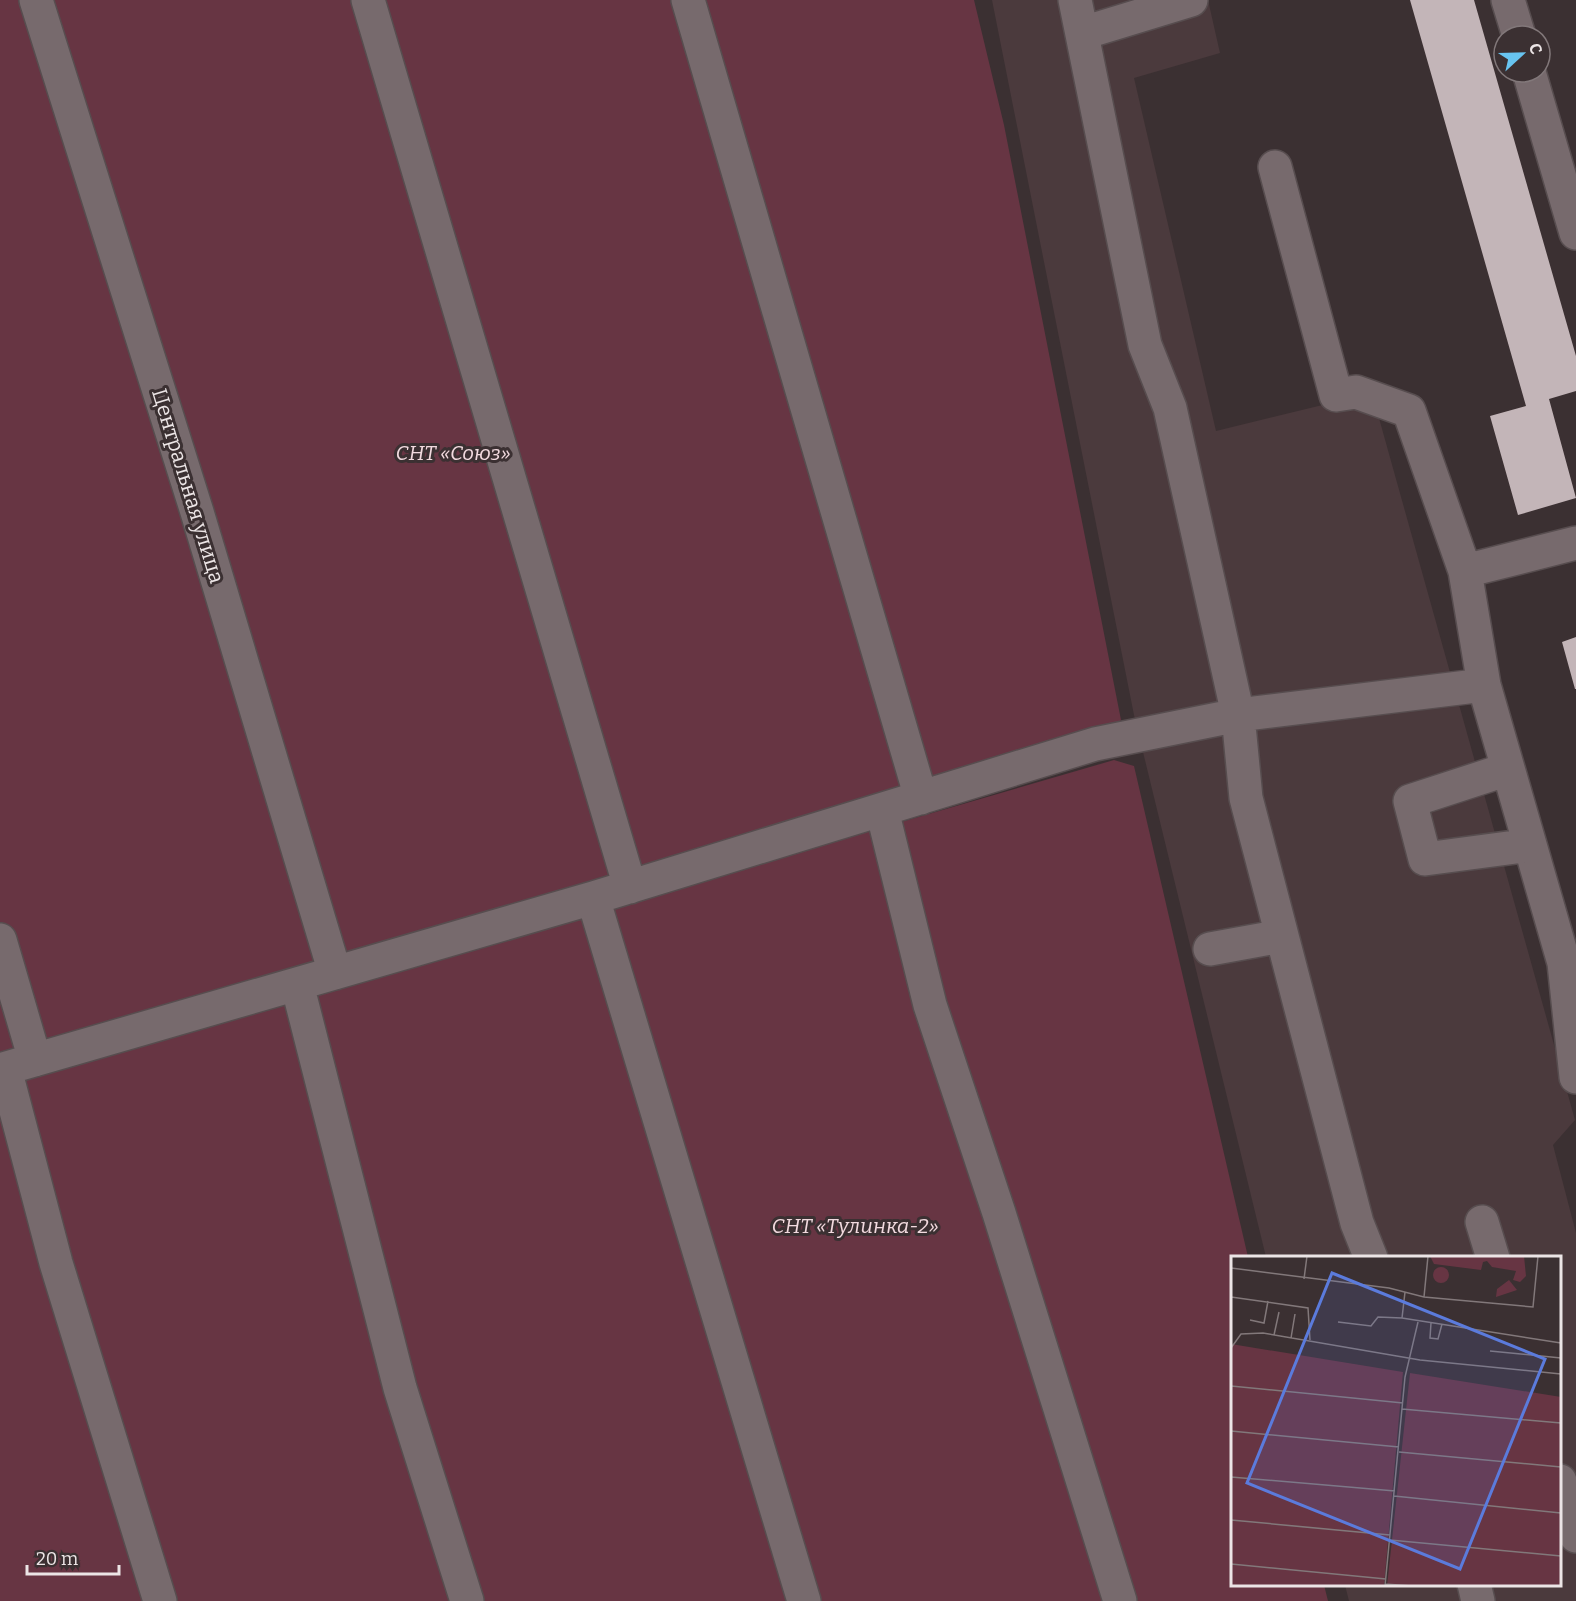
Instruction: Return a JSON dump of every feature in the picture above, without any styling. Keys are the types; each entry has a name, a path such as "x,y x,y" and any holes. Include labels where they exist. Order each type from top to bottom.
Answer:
{"lane":[{"name":"Центральная улица","path":"36,0 197,512 334,973"},
{"path":"368,0 630,887"},
{"path":"688,0 921,798"},
{"path":"1075,0 1145,345 1170,408 1238,715 1246,798 1357,1223 1371,1256"},
{"path":"1083,33 1191,0"},
{"path":"1508,0 1515,24"},
{"path":"1533,84 1576,233"},
{"path":"1275,167 1336,395 1356,392 1409,411 1465,571 1484,685 1564,963 1576,1077"},
{"path":"1465,571 1576,543"},
{"path":"13,1066 630,887 1095,744 1238,715 1484,685"},
{"path":"1508,769 1410,801 1425,859 1530,845"},
{"path":"882,810 930,1005 999,1213 1120,1601"},
{"path":"593,898 804,1601"},
{"path":"1210,949 1282,936"},
{"path":"0,940 13,1066 56,1263 160,1601"},
{"path":"297,984 400,1388 467,1601"},
{"path":"1482,1222 1493,1256"},
{"path":"1561,1484 1576,1536"},
{"path":"1474,1586 1478,1601"}],"shaded area":[{"path":"992,0 1208,0 1220,53 1134,78 1216,431 1372,393 1575,1120 1553,1145 1576,1233 1576,1601 1349,1601 1345,1586 1561,1586 1561,1256 1266,1256 1134,715"}],"green space":[{"name":"СНТ «Союз»","path":"0,0 974,0 1004,125 1121,720 1106,735 0,1060"},
{"name":"СНТ «Тулинка-2»","path":"1114,760 1134,766 1248,1256 1231,1256 1231,1586 1324,1586 1328,1601 0,1601 0,1084"}],"building":[{"path":"1410,0 1474,0 1492,63 1492,84 1498,84 1576,356 1576,391 1549,399 1576,498 1518,515 1490,416 1526,406"},
{"path":"1576,637 1576,689 1575,689 1562,642"}]}
